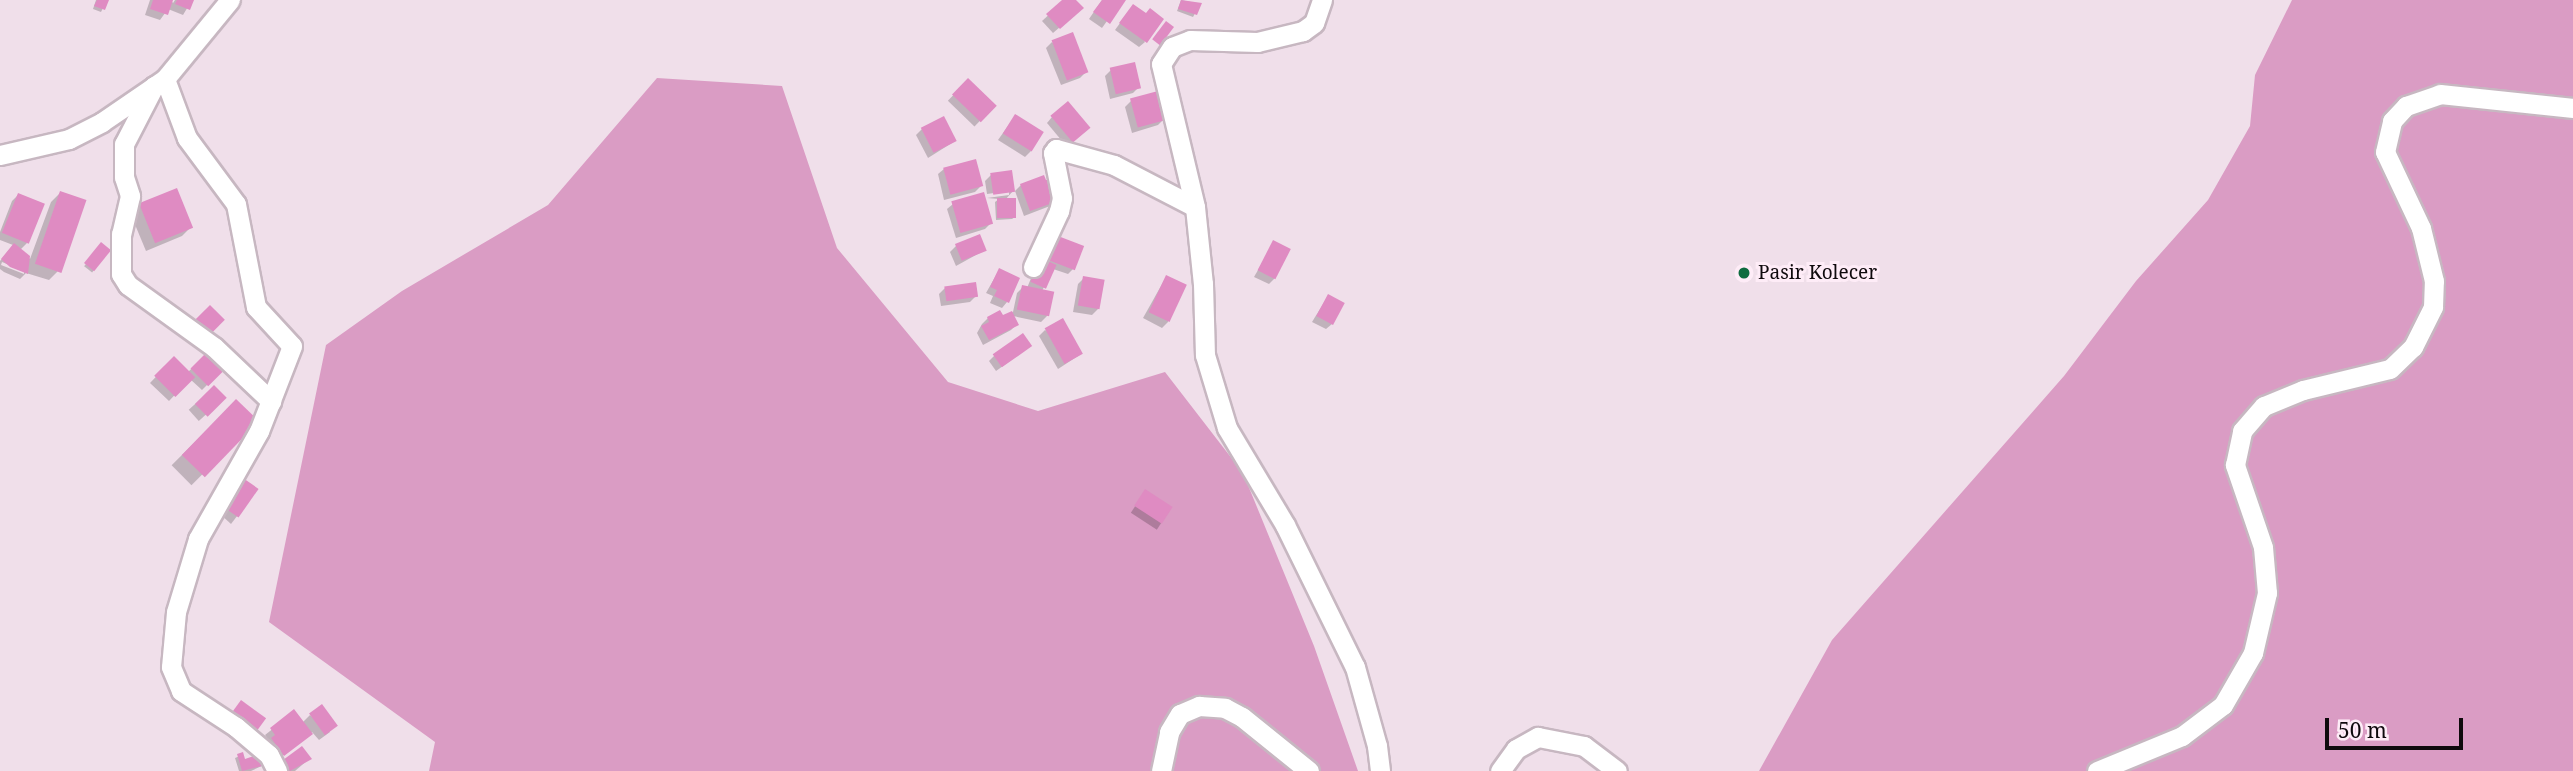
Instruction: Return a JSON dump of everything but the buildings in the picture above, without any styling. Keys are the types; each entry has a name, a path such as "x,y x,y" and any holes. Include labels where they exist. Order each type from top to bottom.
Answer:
{"street":[{"path":"230,0 160,83 124,144 124,177 130,196 121,234 121,274 128,285 223,355 271,401"},
{"path":"1322,0 1314,23 1303,31 1257,42 1190,40 1172,47 1161,64 1195,207 1205,355 1227,428 1284,525 1355,667 1377,746 1380,771"},
{"path":"0,155 69,139 102,122 160,83"},
{"path":"160,83 187,138 236,204 256,307 292,346 260,431 198,539 176,612 171,667 181,691 236,727 269,755 278,771"},
{"path":"2097,771 2182,736 2223,705 2253,653 2267,593 2263,547 2235,465 2242,431 2264,406 2303,390 2390,369 2413,347 2433,307 2434,281 2421,229 2385,152 2392,121 2406,106 2440,94 2573,108"},
{"path":"1034,267 1062,198 1053,153 1056,149 1114,165 1195,207"},
{"path":"1161,771 1169,732 1180,714 1199,706 1224,708 1242,717 1309,771"},
{"path":"1500,771 1516,748 1538,737 1584,746 1617,771"}],"shaded area":[{"path":"2292,0 2573,0 2573,771 1759,771 1832,640 2064,376 2136,281 2208,200 2250,126 2255,75"},
{"path":"657,78 782,86 837,248 948,382 1038,411 1165,372 1243,473 1314,646 1358,771 429,771 435,742 269,622 326,345 402,291 548,205"}],"place":[{"name":"Pasir Kolecer","path":"1744,273"}]}
